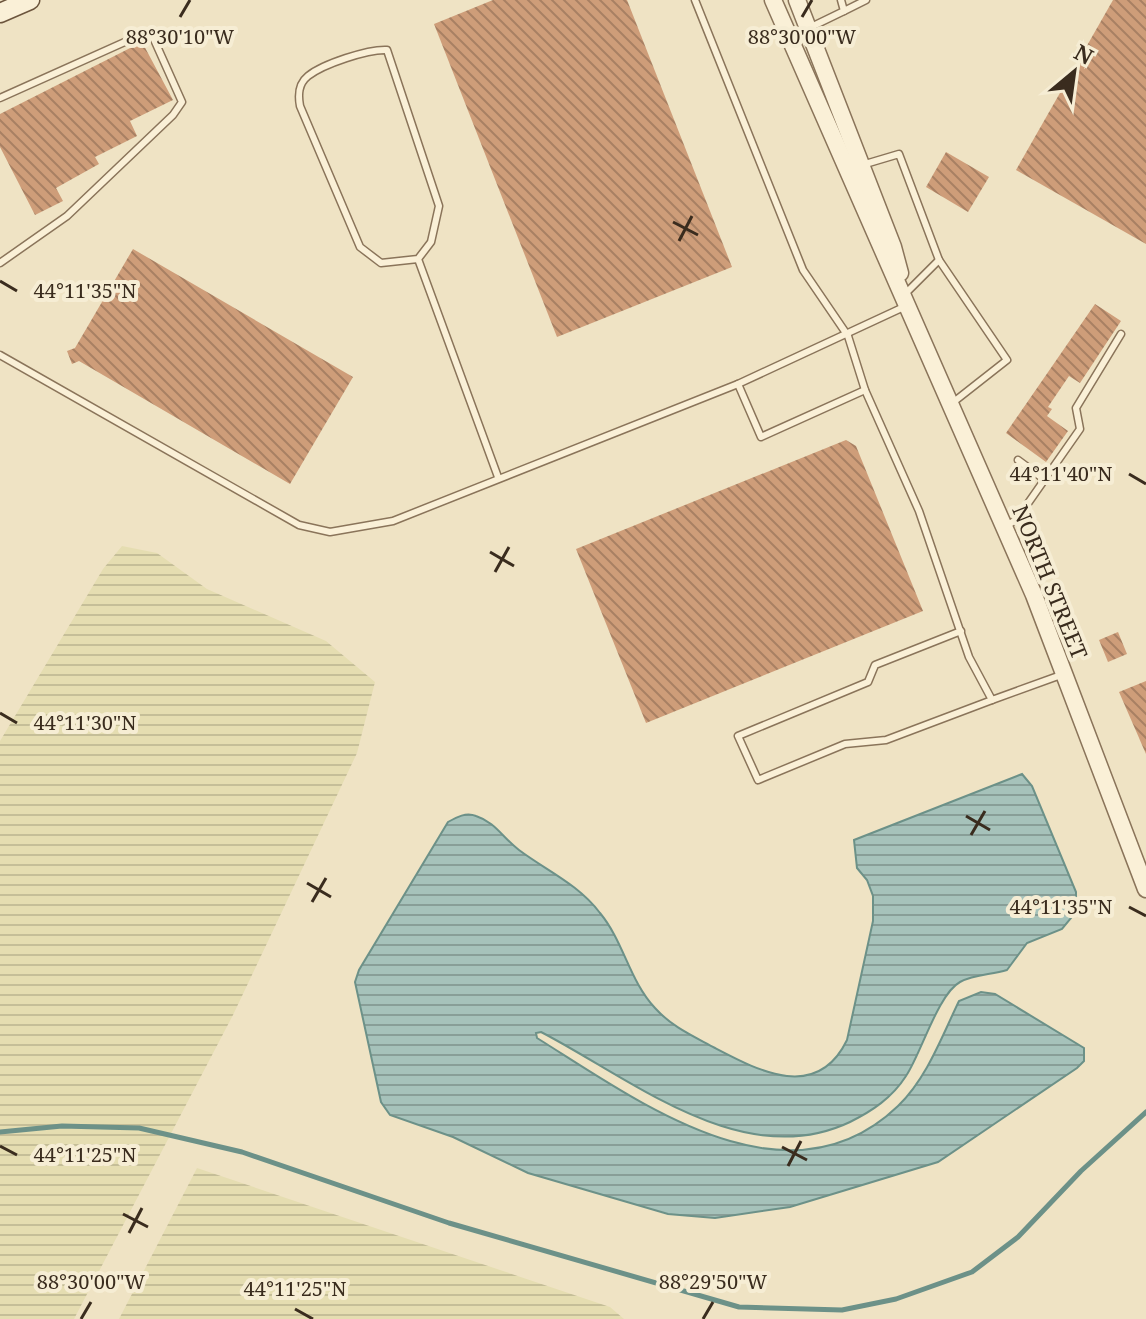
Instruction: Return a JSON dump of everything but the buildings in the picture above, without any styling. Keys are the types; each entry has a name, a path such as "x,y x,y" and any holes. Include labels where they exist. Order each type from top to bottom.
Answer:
{"main road":[{"path":"0,13 30,0"}],"street":[{"name":"NORTH STREET","path":"773,0 1005,527 1146,889"},
{"name":"NORTH STREET","path":"797,0 893,247 907,300"}],"lane":[{"path":"695,0 803,270 848,336 865,390 919,511 961,631 992,700"},
{"path":"841,0 844,11"},
{"path":"807,28 866,0"},
{"path":"0,98 147,32 152,35 182,102 173,115 67,216 0,263"},
{"path":"371,49 387,50 439,206 431,242 418,259 381,263 360,247 300,106 298,91 307,77 371,49"},
{"path":"862,165 899,154 939,260 1007,360 951,404"},
{"path":"418,259 498,477"},
{"path":"0,355 299,525 330,532 393,521 738,384 848,336 907,300 939,260"},
{"path":"1005,527 1017,519 1080,429 1076,408 1121,334"},
{"path":"738,384 761,437 865,390"},
{"path":"1018,460 1045,480"},
{"path":"961,631 875,665 868,682 738,736 758,780 845,744 886,740 1064,674"}],"shaded area":[{"path":"122,546 157,553 207,589 326,641 375,682 357,753 233,1015 74,1319 0,1319 0,741 103,569"},
{"path":"197,1168 610,1307 624,1319 119,1319"}],"water":[{"path":"1022,774 1032,786 1076,892 1076,912 1062,929 1027,943 1007,970 966,979 952,989 937,1011 912,1066 900,1084 881,1103 858,1118 810,1135 769,1136 729,1128 651,1095 541,1032 536,1033 537,1038 666,1115 714,1136 762,1148 809,1149 855,1136 898,1106 926,1070 959,1001 981,992 995,994 1084,1048 1084,1061 1077,1068 938,1162 790,1207 715,1218 668,1214 528,1173 453,1137 390,1115 381,1102 355,982 359,970 448,822 455,818 469,815 483,819 519,850 582,894 608,924 646,997 668,1021 750,1065 786,1076 804,1076 820,1071 835,1059 847,1040 873,921 873,896 867,880 857,868 854,840"}],"waterway":[{"path":"0,1132 62,1126 139,1128 242,1152 449,1223 739,1307 842,1310 896,1299 972,1272 1018,1237 1081,1171 1146,1112"}]}
